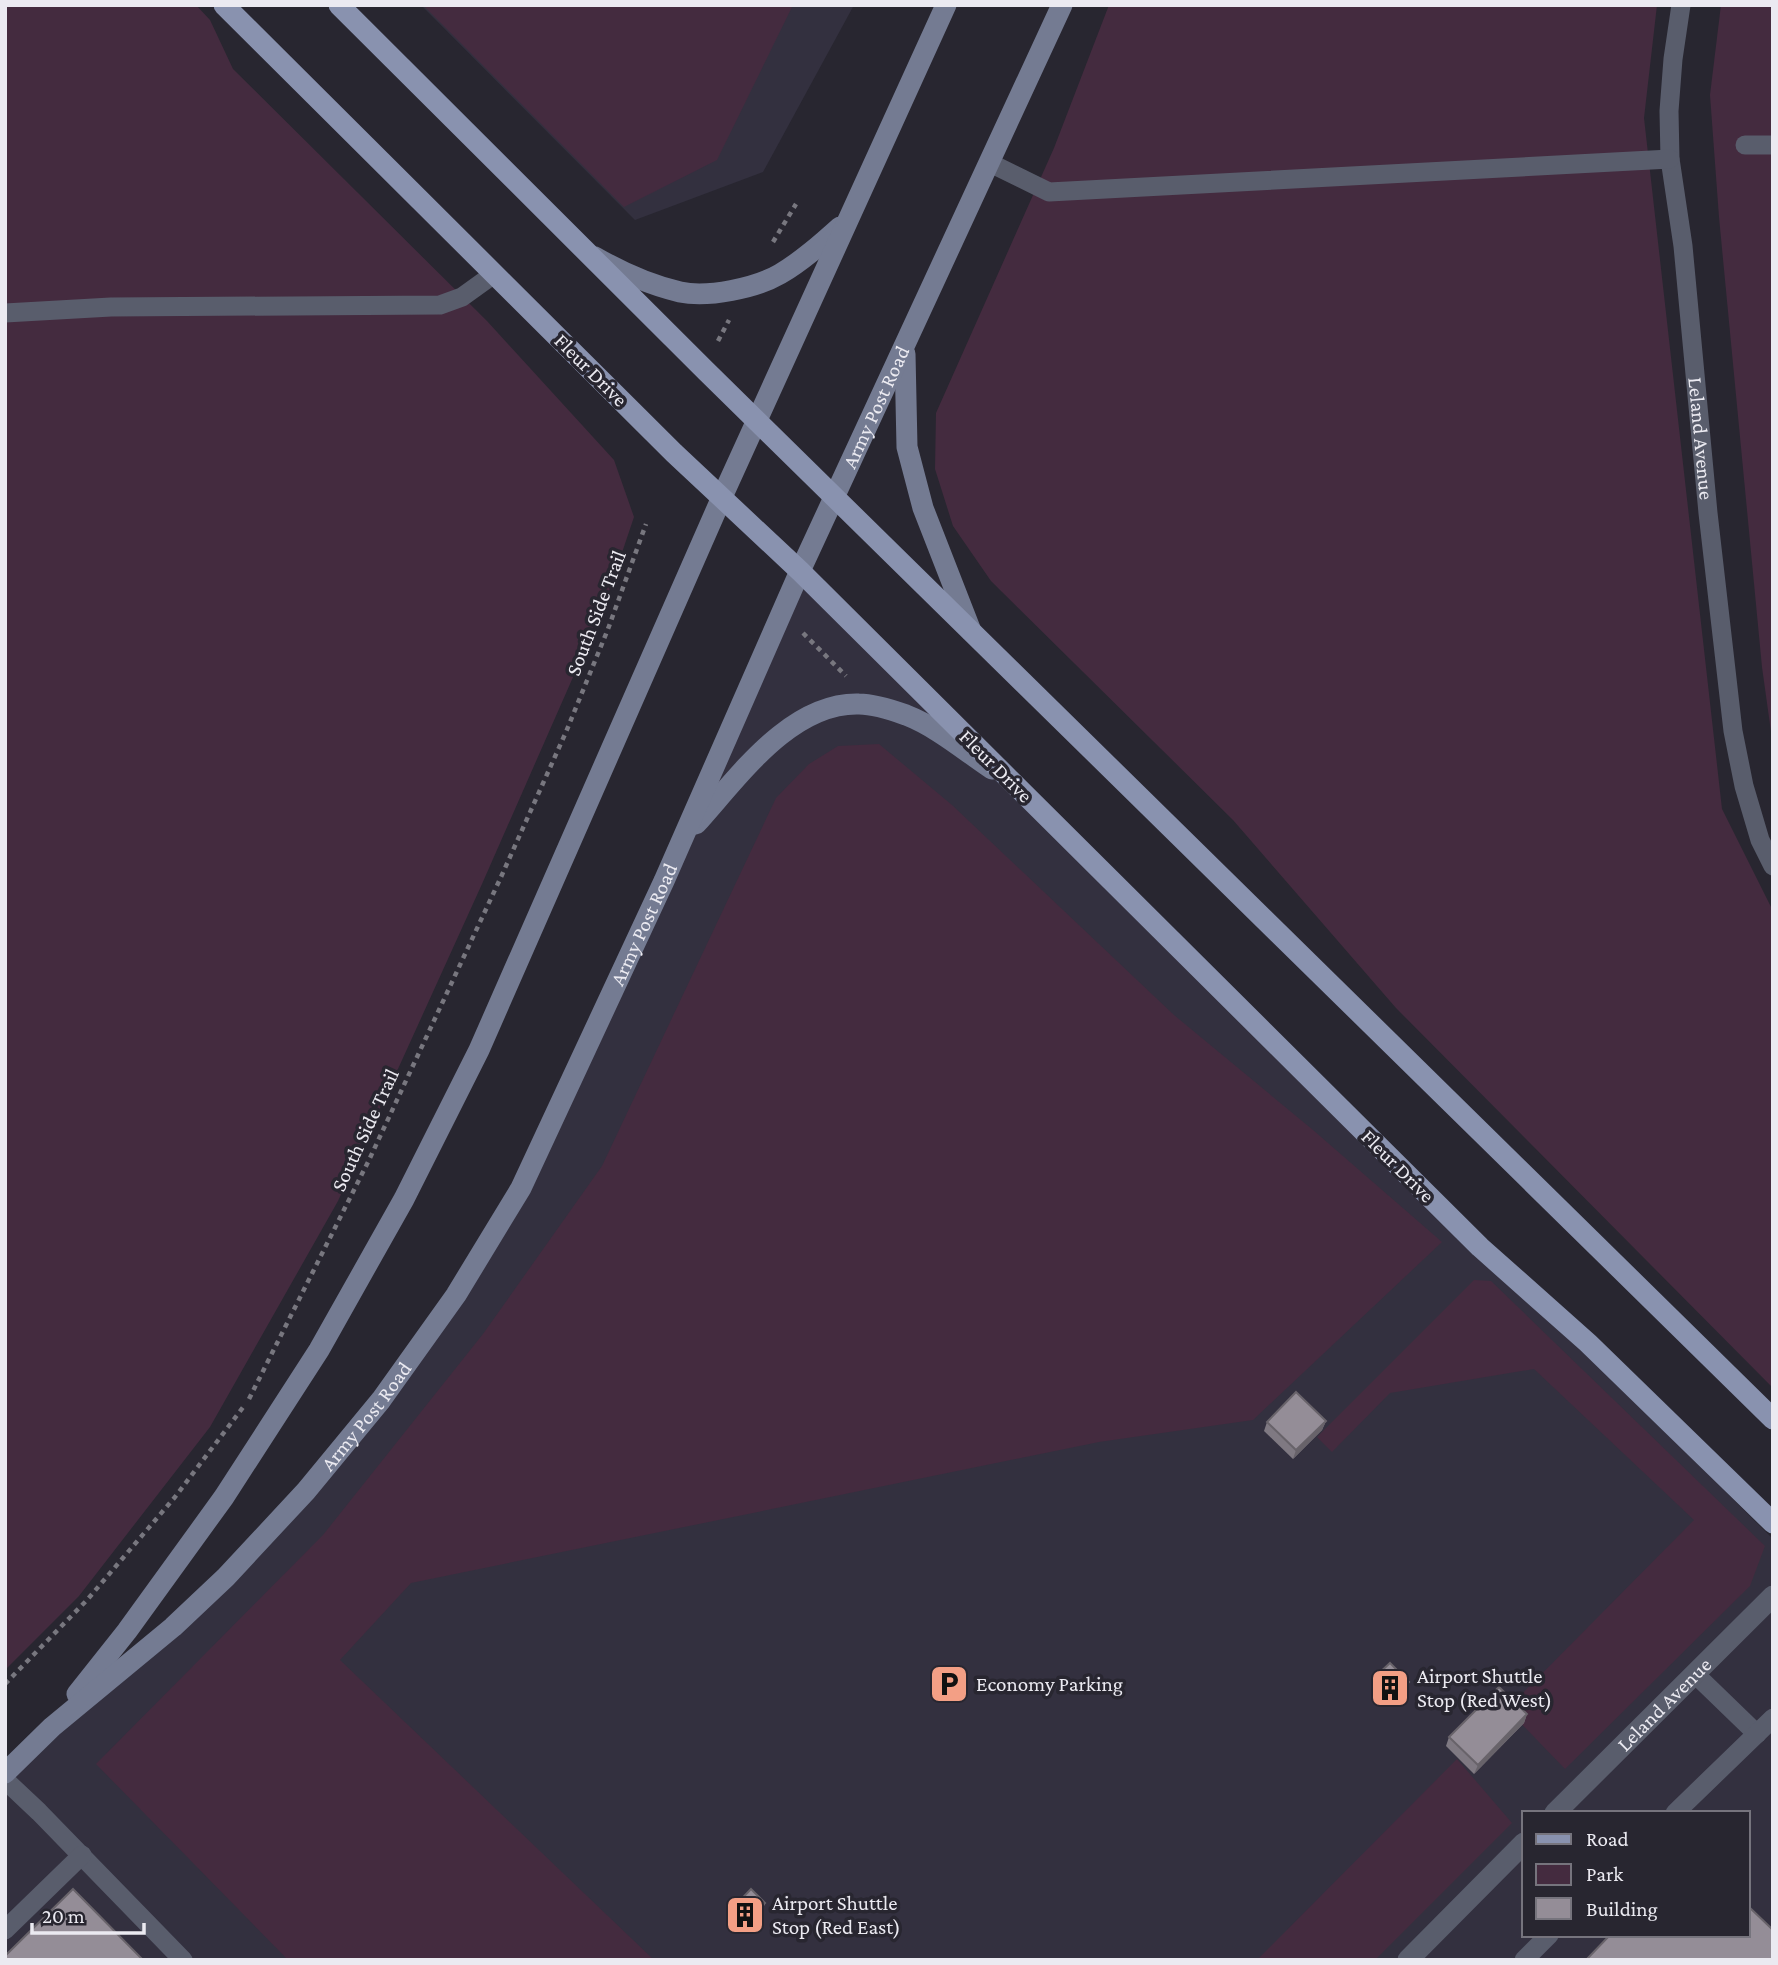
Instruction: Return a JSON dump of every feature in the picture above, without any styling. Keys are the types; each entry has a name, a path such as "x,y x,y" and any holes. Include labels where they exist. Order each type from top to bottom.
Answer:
{"main road":[{"name":"Fleur Drive","path":"224,5 494,274 800,571 1480,1247 1588,1343 1773,1523"},
{"path":"339,5 756,420 1773,1419"},
{"name":"Army Post Road","path":"52,1727 127,1631 224,1497 318,1350 404,1199 479,1050 756,420 946,5"},
{"name":"Army Post Road","path":"5,1773 52,1727 173,1627 226,1577 297,1500 381,1400 456,1295 521,1188 682,839 800,571 1062,5"},
{"path":"587,253 647,282 683,293 714,292 745,288 778,275 810,254 847,221"},
{"path":"905,347 907,447 923,508 971,631"},
{"path":"682,839 762,750 792,726 825,709 859,704 907,716 936,731 1015,785"}],"street":[{"name":"Leland Avenue","path":"1557,1811 1773,1596"},
{"path":"1408,1960 1522,1845"}],"lane":[{"name":"Leland Avenue","path":"1681,5 1669,111 1670,159 1683,246 1708,513 1733,731 1744,786 1760,840 1773,866"},
{"path":"1745,145 1773,145"},
{"path":"989,163 1049,192 1670,159"},
{"path":"5,313 111,307 440,305 462,297 494,274"},
{"path":"1695,1674 1757,1734"},
{"path":"1677,1811 1773,1718"},
{"path":"5,1780 183,1960"},
{"path":"5,1930 82,1855"},
{"path":"1524,1960 1547,1937"}],"path":[{"path":"770,246 796,204"},
{"name":"South Side Trail","path":"5,1685 87,1600 166,1508 247,1401 369,1160 501,877 582,693 646,524"},
{"path":"803,633 852,682"}],"shaded area":[{"path":"421,5 854,5 763,172 635,220"},
{"path":"800,571 1773,1539 1773,1960 5,1960 5,1773 306,1491 521,1188"}],"green space":[{"path":"5,5 196,5 210,20 233,69 487,321 614,460 634,517 603,609 338,1201 210,1427 79,1596 5,1670"},
{"path":"423,5 793,5 717,160 624,207"},
{"path":"1109,5 1657,5 1644,118 1722,809 1773,911 1773,1388 1396,1008 1233,820 991,581 953,526 935,469 936,413 1054,148"},
{"path":"1721,5 1773,5 1773,746 1762,667 1710,95"},
{"path":"879,744 952,805 1174,1015 1442,1242 1253,1420 1099,1442 411,1583 340,1660 654,1960 288,1960 96,1764 323,1535 483,1334 602,1166 776,798 809,764 838,746"},
{"path":"1474,1280 1491,1281 1765,1546 1750,1586 1565,1769 1507,1709 1694,1520 1534,1369 1390,1393 1332,1452 1317,1437"},
{"path":"1457,1759 1512,1823 1375,1960 1257,1960"}],"building":[{"path":"1296,1392 1326,1421 1296,1450 1267,1422"},
{"path":"1390,1663 1409,1682 1396,1695 1377,1675"},
{"path":"1499,1687 1527,1714 1478,1765 1449,1737"},
{"path":"73,1889 143,1960 5,1960 5,1956"},
{"path":"751,1889 765,1903 744,1924 731,1910"},
{"path":"1750,1908 1773,1930 1773,1960 1586,1960 1608,1937 1750,1937"}],"place":[{"name":"Economy Parking","path":"949,1684"},
{"name":"Airport Shuttle Stop (Red West)","path":"1390,1688"},
{"name":"Airport Shuttle Stop (Red East)","path":"745,1915"}]}
